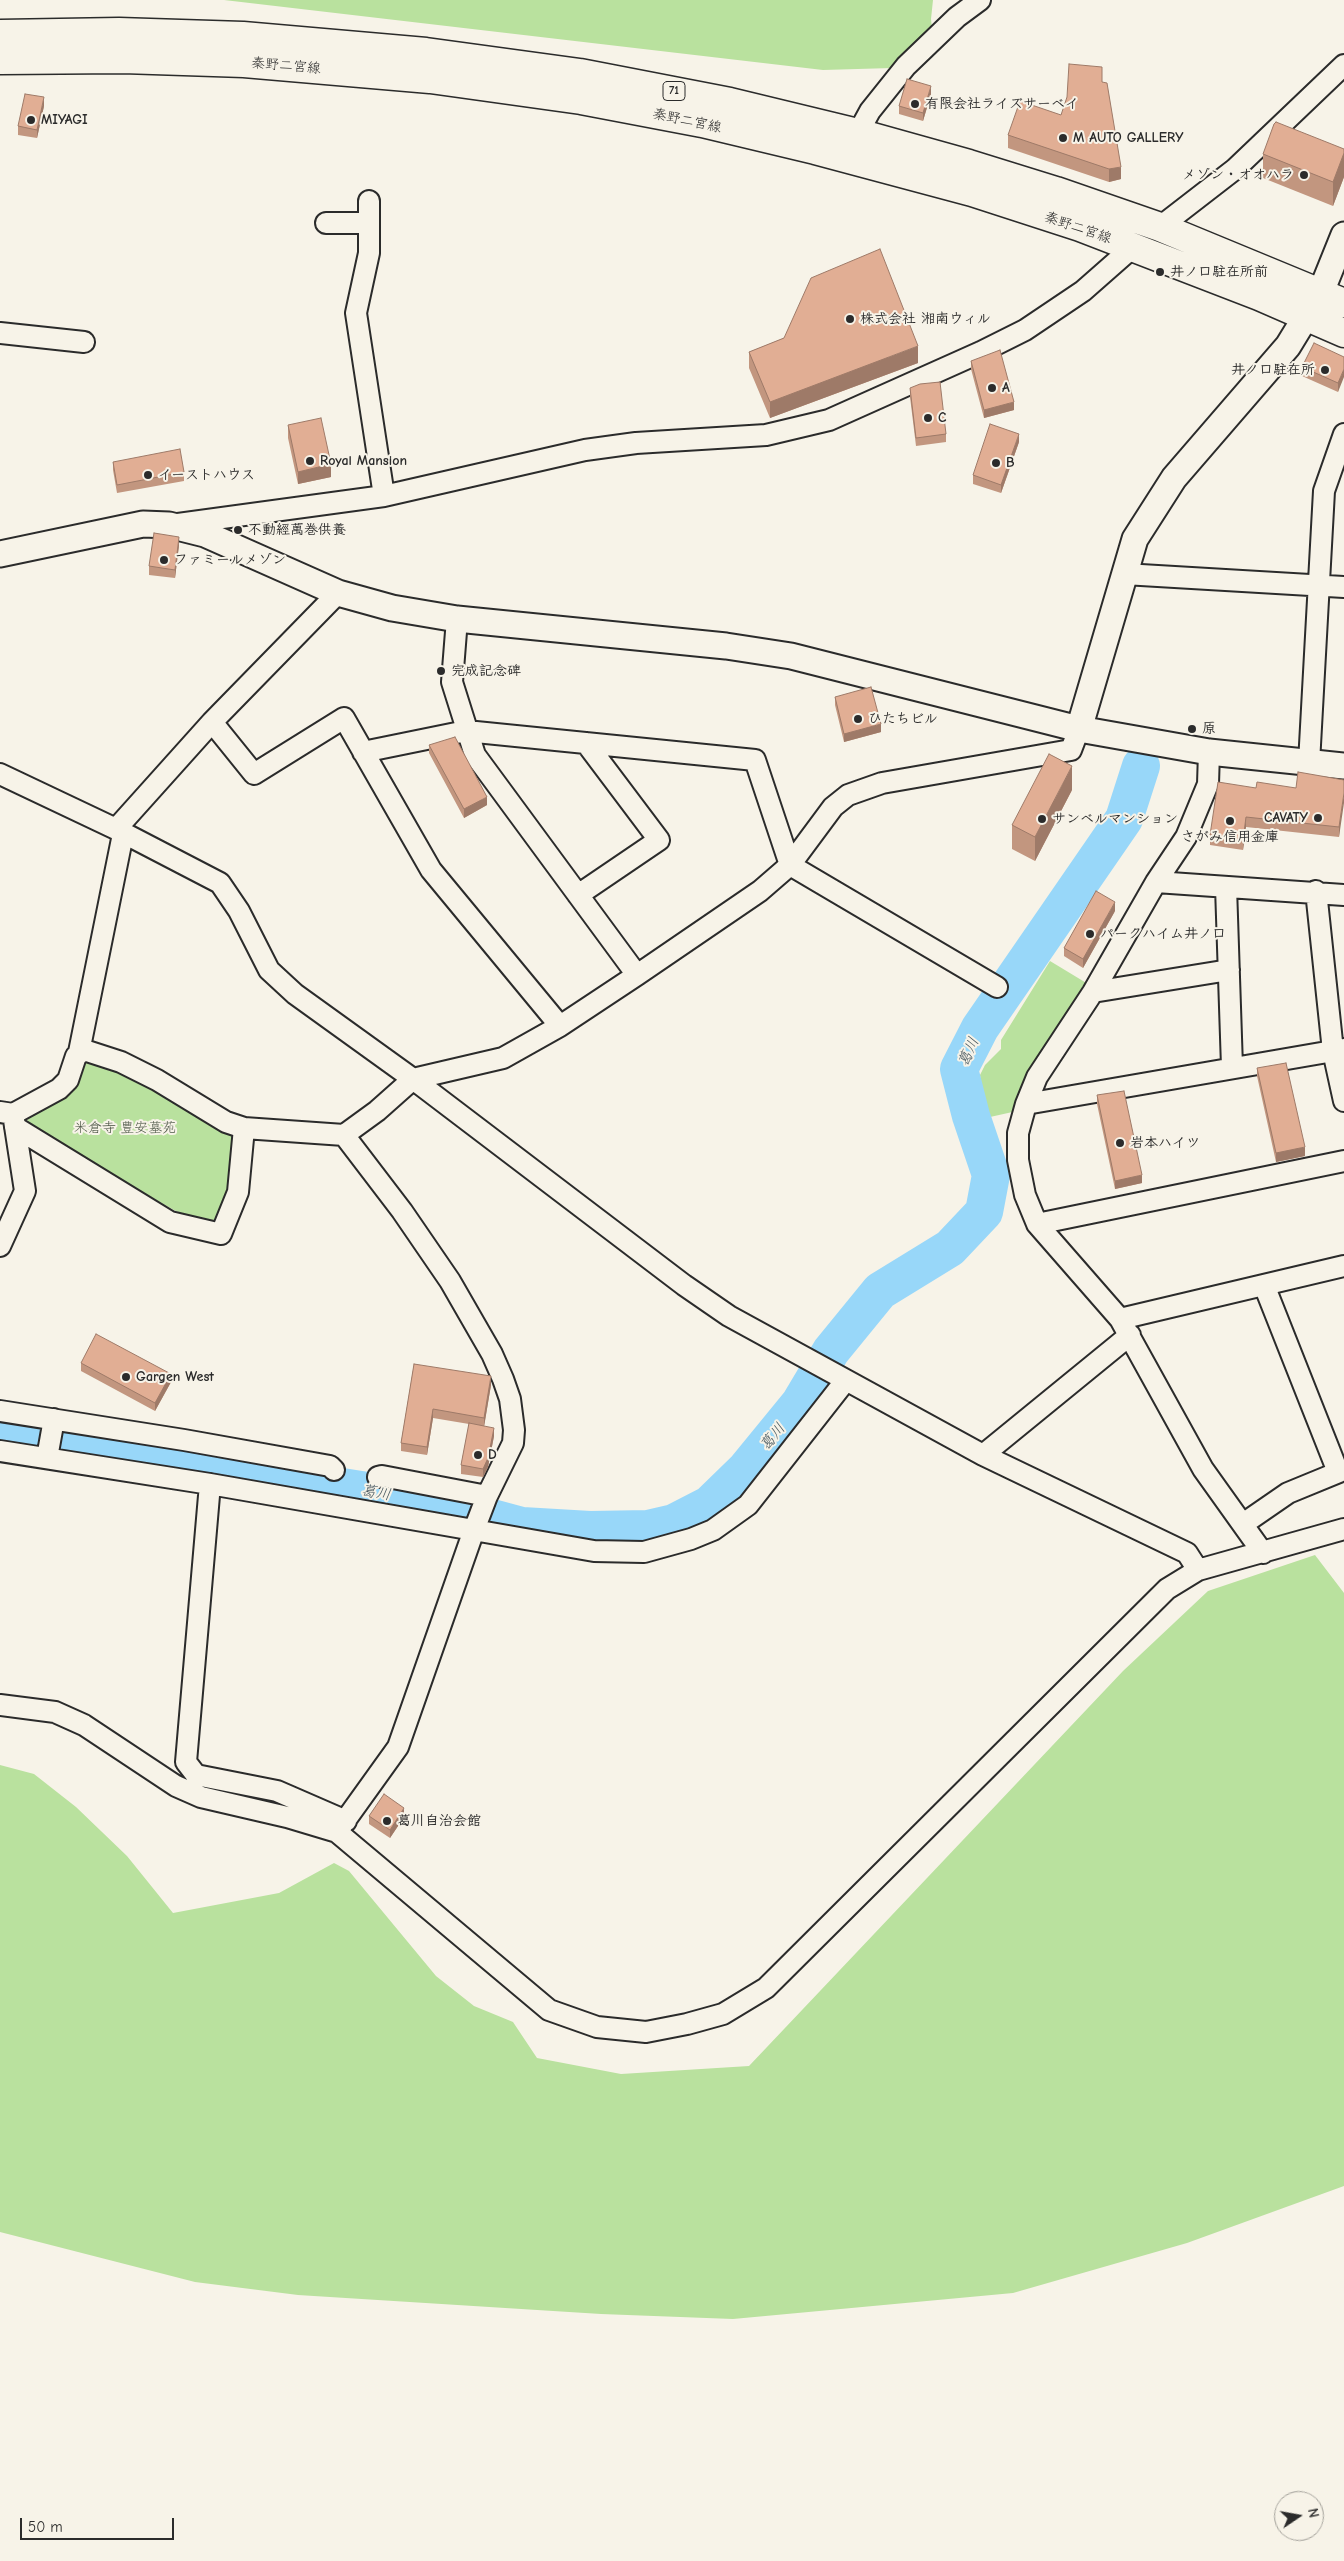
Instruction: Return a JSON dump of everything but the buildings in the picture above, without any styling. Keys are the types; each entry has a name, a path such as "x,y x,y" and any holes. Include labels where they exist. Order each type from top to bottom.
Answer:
{"main road":[{"name":"秦野二宮線","path":"0,34 119,32 243,36 426,52 589,74 730,102 969,164 1160,227 1333,297"},
{"name":"秦野二宮線","path":"0,60 122,59 244,63 430,79 581,100 702,123 972,192 1080,227 1344,333"}],"street":[{"path":"858,134 870,111 906,66 957,18 980,0"},
{"path":"1160,227 1235,169 1344,65"},
{"path":"369,201 368,252 356,313 384,496"},
{"path":"326,223 369,224"},
{"path":"79,1052 89,1051 121,1062 157,1080 226,1122 244,1128 344,1135 413,1079 503,1058 560,1026 637,975 760,891 790,865 833,807 848,795 882,783 1071,750 1080,729 1135,539 1174,478 1288,346 1306,317 1333,297 1344,235"},
{"path":"0,554 143,524 169,525 384,496 585,450 636,443 766,435 829,420 981,352 1025,330 1083,291 1133,248"},
{"path":"0,333 84,342"},
{"path":"1309,764 1324,491 1344,434"},
{"path":"169,525 205,534 338,593 392,608 456,619 726,646 791,656 1080,729 1209,752 1309,764 1344,766"},
{"path":"1124,574 1344,587"},
{"path":"9,1118 59,1088 68,1080 79,1052 119,831 212,722 338,593"},
{"path":"456,619 452,682 475,756 637,975"},
{"path":"212,722 254,774 344,718 431,870 560,1026"},
{"path":"363,752 466,731 755,760 790,865 997,987"},
{"path":"578,895 659,840 586,743"},
{"path":"1209,752 1208,784 1186,837 1156,882 1093,992 1037,1077 1026,1104 1018,1133 1018,1160 1025,1194 1037,1224 1125,1327 1203,1470 1244,1524 1263,1553"},
{"path":"0,774 119,831 220,883 239,911 269,970 295,994 413,1079 684,1285 729,1316 984,1455 1186,1553 1198,1570"},
{"path":"1156,882 1316,891 1344,895"},
{"path":"1226,887 1232,1067"},
{"path":"1316,891 1344,1101"},
{"path":"1093,992 1229,970"},
{"path":"1026,1104 1338,1050"},
{"path":"9,1118 170,1222 221,1234 238,1192 244,1128"},
{"path":"0,1246 25,1191 9,1118"},
{"path":"342,1827 398,1747 474,1530 487,1496 514,1443 510,1398 492,1354 450,1281 402,1211 344,1135"},
{"path":"1037,1224 1344,1161"},
{"path":"984,1455 1125,1327 1264,1285 1344,1266"},
{"path":"1244,1524 1288,1493 1341,1471 1264,1285"},
{"path":"0,1451 210,1484 594,1551 644,1552 698,1536 733,1517 760,1493 846,1380"},
{"path":"0,1411 330,1466 334,1470"},
{"path":"47,1458 54,1419"},
{"path":"378,1477 382,1476 487,1496"},
{"path":"210,1484 186,1762 196,1775 277,1791 342,1827 549,2010 597,2027 646,2032 688,2024 723,2014 766,1988 1160,1596 1198,1570 1344,1529"},
{"path":"0,1705 55,1712 84,1725 176,1786 201,1797 287,1817 342,1827"}],"green space":[{"path":"224,0 933,0 931,19 934,47 892,68 823,70"},
{"path":"1050,961 1088,984 1017,1111 990,1117 983,1099 980,1075 985,1065 1001,1049 1001,1040"},
{"name":"米倉寺 豊安墓苑","path":"90,1061 149,1085 181,1108 229,1132 237,1145 231,1188 218,1222 209,1226 174,1210 30,1129 27,1122 29,1114 76,1087 83,1063"},
{"path":"1315,1555 1344,1593 1344,2186 1187,2243 1013,2293 733,2319 601,2314 298,2295 195,2282 0,2232 0,1765 34,1774 76,1807 127,1856 173,1913 279,1893 334,1863 349,1871 436,1976 474,2006 513,2022 537,2058 621,2074 749,2066 1123,1671 1208,1591"}],"waterway":[{"name":"葛川","path":"0,1433 380,1493 448,1506 522,1526 590,1530 648,1529 674,1523 709,1505 746,1469 800,1403 831,1351 880,1291 950,1248 984,1212 991,1175 971,1116 959,1069 980,1028 1124,819 1141,766"}],"place":[{"name":"有限会社ライズサーベイ","path":"915,104"},
{"name":"MIYAGI","path":"31,120"},
{"name":"M AUTO GALLERY","path":"1063,138"},
{"name":"メゾン・オオハラ","path":"1304,175"},
{"name":"井ノ口駐在所前","path":"1160,272"},
{"name":"株式会社 湘南ウィル","path":"850,319"},
{"name":"井ノ口駐在所","path":"1325,370"},
{"name":"A","path":"992,388"},
{"name":"C","path":"928,418"},
{"name":"Royal Mansion","path":"310,461"},
{"name":"B","path":"996,463"},
{"name":"イーストハウス","path":"148,475"},
{"name":"不動經萬巻供養","path":"238,530"},
{"name":"ファミールメゾン","path":"164,560"},
{"name":"完成記念碑","path":"441,671"},
{"name":"ひたちビル","path":"858,719"},
{"name":"原","path":"1192,729"},
{"name":"CAVATY","path":"1318,818"},
{"name":"サンベルマンション","path":"1042,819"},
{"name":"さがみ信用金庫","path":"1230,821"},
{"name":"パークハイム井ノ口","path":"1090,934"},
{"name":"岩本ハイツ","path":"1120,1143"},
{"name":"Gargen West","path":"126,1377"},
{"name":"D","path":"478,1455"},
{"name":"葛川自治会館","path":"387,1821"}]}
